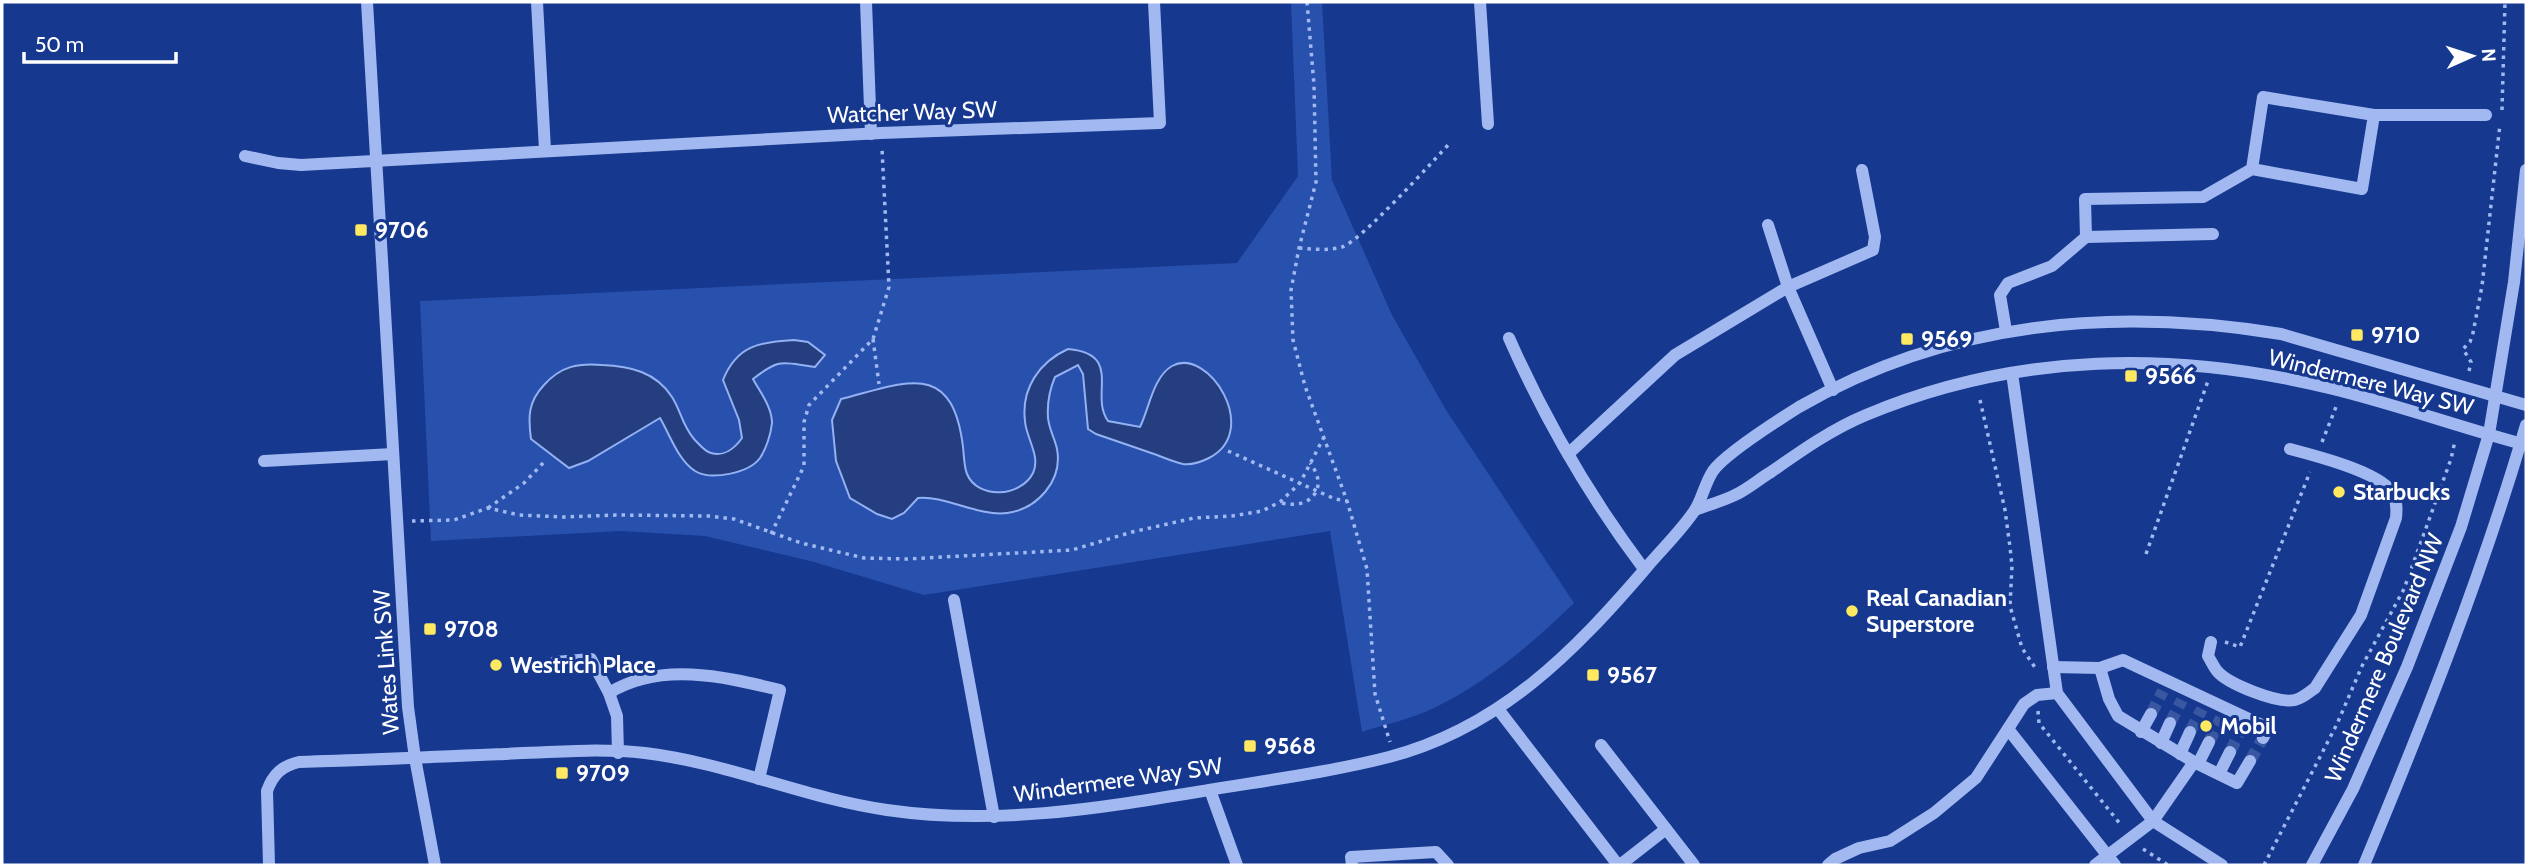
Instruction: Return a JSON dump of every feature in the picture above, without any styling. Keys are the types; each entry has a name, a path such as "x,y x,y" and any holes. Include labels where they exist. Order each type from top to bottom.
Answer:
{"street":[{"name":"Wates Link SW","path":"367,2 407,694 415,758 435,865"},
{"path":"537,2 545,150"},
{"path":"866,2 876,134"},
{"name":"Watcher Way SW","path":"377,162 545,150 1160,123 1154,2"},
{"path":"1480,2 1488,124"},
{"path":"2252,169 2263,97 2374,115 2486,115"},
{"path":"2085,237 2085,199 2203,197 2252,169 2362,189 2374,115"},
{"path":"245,156 301,165 377,162"},
{"path":"1568,454 1675,355 1788,287 1873,250 1875,237 1863,170"},
{"name":"Windermere Boulevard NW","path":"2312,865 2354,789 2407,667 2461,527 2489,434 2514,282 2526,170"},
{"path":"1768,225 1788,287 1833,390"},
{"path":"2006,331 2000,295 2008,283 2052,266 2085,237 2213,234"},
{"name":"Windermere Way SW","path":"270,865 266,802 271,780 278,771 299,762 576,751 642,753 711,764 813,794 886,810 994,817 1092,809 1354,766 1395,755 1443,739 1522,694 1595,627 1695,510 1714,468 1777,421 1833,390 1897,361 1981,336 2066,324 2153,321 2239,328 2281,334 2526,405"},
{"path":"1509,338 1533,391 1568,454 1606,518 1644,569"},
{"name":"Windermere Way SW","path":"1695,510 1736,495 1816,441 1865,415 1945,388 2050,366 2134,362 2231,369 2342,391 2523,445"},
{"path":"2012,373 2057,693 2153,821 2222,865"},
{"path":"2364,865 2420,730 2523,445 2526,425"},
{"path":"2213,640 2208,656 2218,672 2246,688 2272,698 2292,701 2304,697 2315,688 2361,615 2396,517 2397,502 2390,489 2379,481 2316,455 2290,449"},
{"path":"264,461 393,454"},
{"path":"954,600 994,817"},
{"path":"555,662 592,659 617,716 618,753"},
{"path":"2053,667 2100,668 2123,660 2166,686 2223,713 2245,723 2268,728 2263,738"},
{"path":"2100,668 2109,699 2118,716 2141,732 2237,783 2250,761"},
{"path":"608,692 624,683 669,674 725,677 780,691 759,779"},
{"path":"1828,865 1859,848 1890,841 1934,813 1976,778 2024,704 2037,695 2057,693"},
{"path":"1497,709 1619,865 1666,829"},
{"path":"2141,732 2151,714"},
{"path":"2161,743 2170,723"},
{"path":"2008,729 2111,860"},
{"path":"2180,754 2190,733"},
{"path":"2095,865 2111,860 2153,821 2209,742"},
{"path":"1601,745 1694,865"},
{"path":"2219,774 2230,751"},
{"path":"1210,790 1237,865"},
{"path":"1352,865 1351,857 1436,852 1448,865"}],"path":[{"path":"1307,2 1314,85 1316,182 1291,290 1293,340 1305,386 1347,501 1367,569 1375,694 1395,755"},
{"path":"2466,387 2471,362 2463,349 2473,333 2491,222 2503,98 2505,2"},
{"path":"876,134 889,287 873,339 879,384"},
{"path":"1299,248 1323,250 1345,247 1451,142"},
{"path":"771,534 804,466 804,422 809,405 873,339"},
{"path":"2146,554 2213,368"},
{"path":"2213,640 2240,648 2342,391"},
{"path":"2264,865 2337,724 2362,666 2404,589 2451,459 2458,426"},
{"path":"488,508 519,515 709,516 734,519 771,534 864,558 906,559 1072,550 1194,517 1232,516 1262,511 1280,502 1300,483 1324,437"},
{"path":"1228,450 1335,499 1347,501"},
{"path":"397,521 454,520 488,508 524,483 546,460"},
{"path":"1280,502 1290,505 1303,504 1311,499 1317,491 1317,471 1310,463"}],"shaded area":[{"path":"1291,2 1322,2 1332,180 1392,315 1446,410 1574,603 1525,647 1472,687 1426,712 1362,732 1330,531 924,595 814,562 705,536 621,531 431,541 420,301 1237,263 1298,176"},
{"path":"794,340 808,342 825,355 815,367 776,364 753,379 768,405 772,423 760,458 747,468 720,475 695,471 679,454 660,418 588,461 569,468 531,439 532,404 550,379 563,370 578,365 612,366 642,372 666,388 694,439 708,452 725,453 742,438 739,420 723,380 729,368 743,352 760,344"},
{"path":"1068,349 1085,352 1095,359 1100,367 1103,411 1108,421 1140,427 1156,385 1166,371 1172,366 1186,363 1200,368 1214,379 1224,394 1230,412 1231,429 1224,445 1209,458 1193,464 1183,464 1096,434 1088,429 1083,374 1078,365 1055,377 1053,382 1048,413 1057,449 1056,472 1046,491 1028,506 1007,513 996,513 918,498 904,513 892,519 877,514 850,498 836,461 832,420 841,399 905,384 922,384 936,388 948,400 957,419 967,474 980,488 1010,491 1027,481 1035,467 1025,421 1029,388 1048,361"}],"tunnel":[{"path":"2151,714 2163,691"},
{"path":"2170,723 2182,700"},
{"path":"2190,732 2202,709"},
{"path":"2209,742 2221,718"},
{"path":"2230,752 2242,728"},
{"path":"2250,761 2263,738"}],"place":[{"name":"9706","path":"361,230"},
{"name":"9710","path":"2357,335"},
{"name":"9569","path":"1907,339"},
{"name":"9566","path":"2131,376"},
{"name":"Starbucks","path":"2339,492"},
{"name":"Real Canadian Superstore","path":"1852,611"},
{"name":"9708","path":"430,629"},
{"name":"Westrich Place","path":"496,665"},
{"name":"9567","path":"1593,675"},
{"name":"Mobil","path":"2206,726"},
{"name":"9568","path":"1250,746"},
{"name":"9709","path":"562,773"}]}
